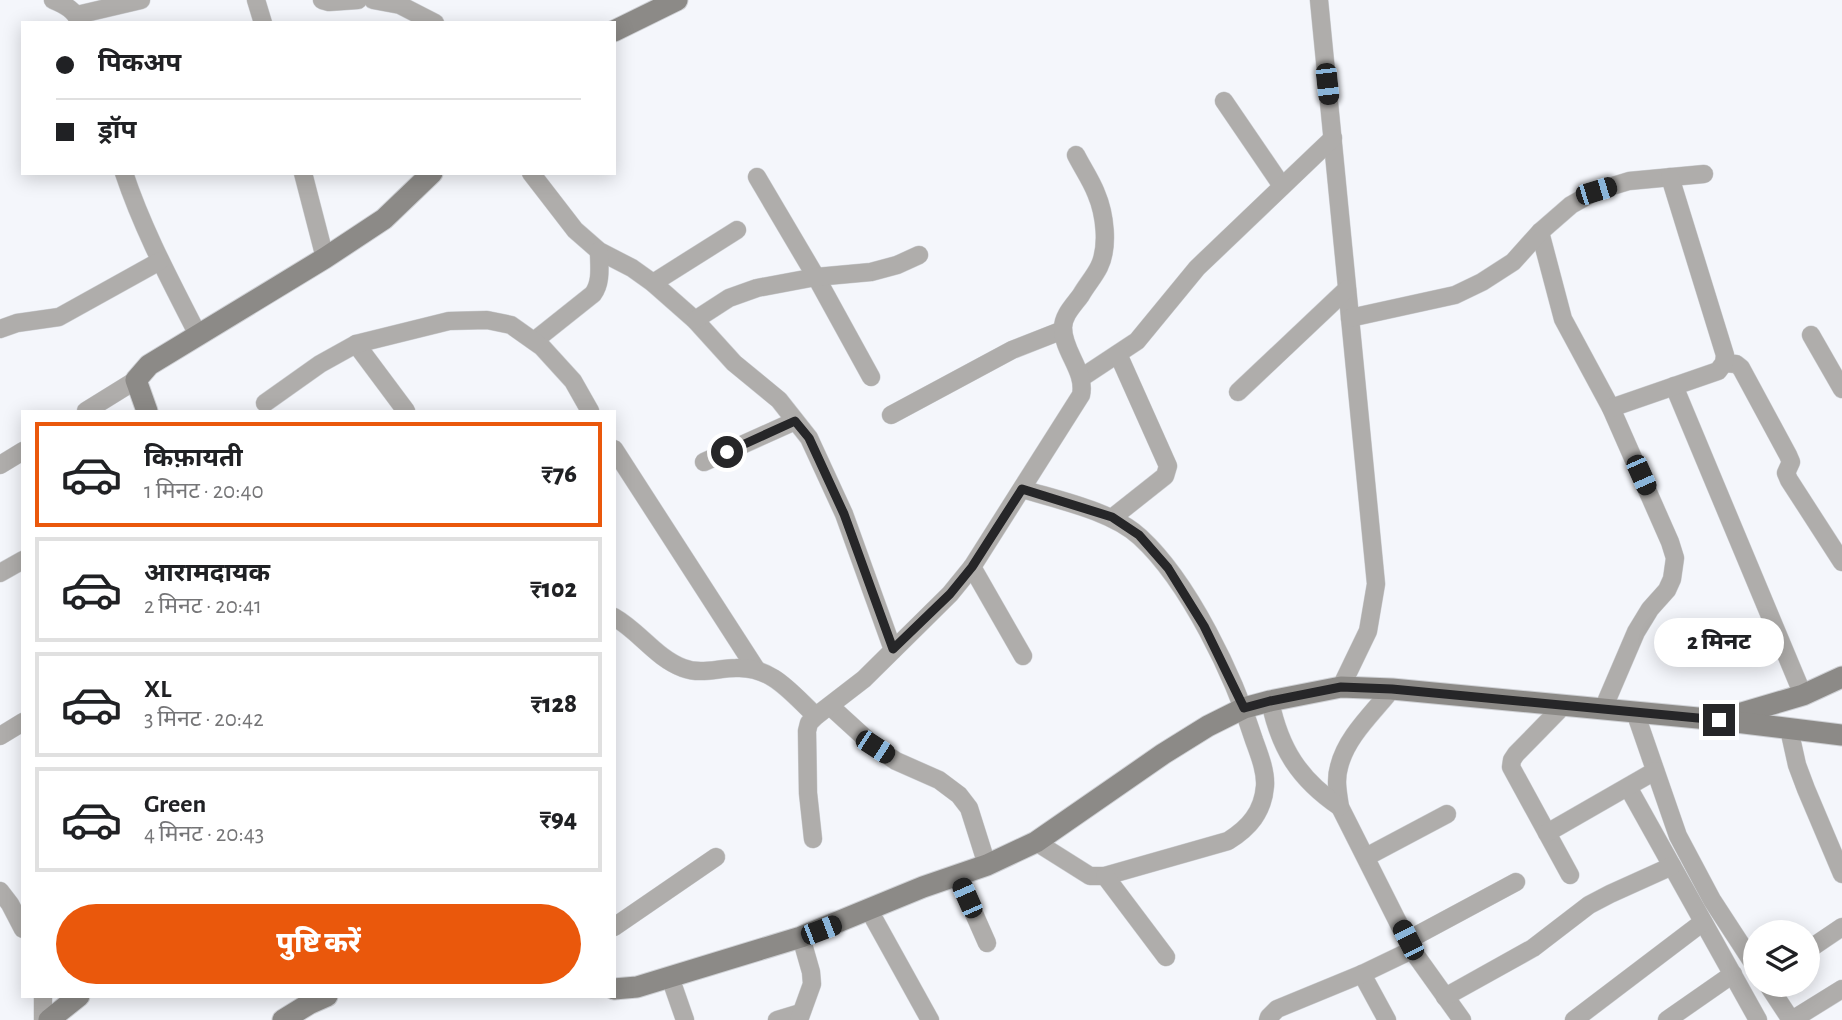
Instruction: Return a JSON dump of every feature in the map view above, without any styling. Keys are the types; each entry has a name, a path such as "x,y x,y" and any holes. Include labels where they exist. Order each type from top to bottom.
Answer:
{"street":[{"path":"53,0 64,4 78,19 141,0"},
{"path":"256,0 262,21"},
{"path":"322,0 358,0"},
{"path":"373,0 400,5 431,21"},
{"path":"616,30 677,0"},
{"path":"1324,1 1333,138 1376,584 1367,631 1341,687"},
{"path":"1224,101 1282,186"},
{"path":"1081,378 1137,341 1197,268 1333,138"},
{"path":"813,839 808,793 809,723 864,679 950,594 972,567 1082,395 1081,378 1065,342 1064,319 1099,267 1105,249 1104,225 1097,193 1076,155"},
{"path":"1350,318 1455,295 1482,282 1513,261 1540,232 1571,205 1596,191 1629,181 1703,174"},
{"path":"125,175 135,206 160,261 198,335"},
{"path":"304,175 325,258"},
{"path":"88,410 136,380 149,365 384,219 430,175"},
{"path":"533,175 575,230 599,251 632,268 653,283 695,320 734,363 779,400 809,438 844,514 893,649"},
{"path":"757,177 871,377"},
{"path":"1611,408 1718,371 1724,363 1725,355 1671,177"},
{"path":"653,283 737,230"},
{"path":"1540,232 1563,319 1611,408 1671,542 1675,558 1672,579 1667,590 1650,609 1636,632 1603,709"},
{"path":"534,341 593,294 599,279 599,251"},
{"path":"695,320 729,298 758,288 816,277 871,272 919,255"},
{"path":"0,329 18,323 58,317 160,261"},
{"path":"1238,392 1347,289"},
{"path":"265,403 320,364 356,344 449,321 487,320 511,325 542,346 573,382 587,410"},
{"path":"891,415 1012,350 1063,330"},
{"path":"1811,335 1842,389"},
{"path":"356,344 405,410"},
{"path":"1112,517 1165,476 1168,466 1118,354"},
{"path":"1724,363 1736,364 1741,368 1788,455 1791,462 1786,473 1789,480 1842,562"},
{"path":"136,380 147,410"},
{"path":"1674,386 1803,695"},
{"path":"704,462 795,421"},
{"path":"0,465 21,452"},
{"path":"616,452 756,669"},
{"path":"1022,489 1112,517 1139,535 1168,568 1204,626 1244,708 1263,766 1265,783 1256,817 1242,832 1228,841 1105,876 1090,876 1036,842"},
{"path":"0,573 21,561"},
{"path":"972,567 1023,656"},
{"path":"616,618 671,663 686,670 704,672 737,667 756,669 772,675 896,761 939,780 959,795 969,808 987,865"},
{"path":"1719,720 1803,695 1842,677"},
{"path":"616,989 637,987 801,937 987,865 1036,842 1208,726 1244,708 1270,701 1341,687 1392,689 1719,720 1842,735"},
{"path":"1392,689 1346,746 1338,769 1340,807 1410,945 1462,1020"},
{"path":"1270,701 1278,732 1293,762 1306,779 1340,807"},
{"path":"1564,705 1516,754 1511,767 1570,875"},
{"path":"1634,712 1678,836 1712,900 1743,948"},
{"path":"0,736 21,723"},
{"path":"1790,729 1797,765 1842,874"},
{"path":"1547,833 1655,771"},
{"path":"1628,787 1758,1020"},
{"path":"1366,857 1447,814"},
{"path":"616,926 716,857"},
{"path":"1446,997 1533,948 1589,905 1672,866"},
{"path":"957,875 987,943"},
{"path":"1105,876 1166,957"},
{"path":"1268,1020 1277,1009 1362,974 1516,881"},
{"path":"0,891 21,925"},
{"path":"869,910 930,1020"},
{"path":"1574,1020 1703,922"},
{"path":"1820,942 1842,927"},
{"path":"777,1020 799,1017 808,998 812,984 811,972 801,937"},
{"path":"1362,974 1387,1020"},
{"path":"1667,1020 1732,974"},
{"path":"670,977 685,1020"},
{"path":"1776,997 1791,1020 1842,989"},
{"path":"44,998 56,1018 77,998"},
{"path":"283,1020 313,998"}],"route":[{"path":"727,452 795,421 809,438 824,467 893,649 950,594 972,567 1022,489 1112,517 1139,535 1168,568 1204,626 1244,708 1341,687 1392,689 1719,720"}]}
